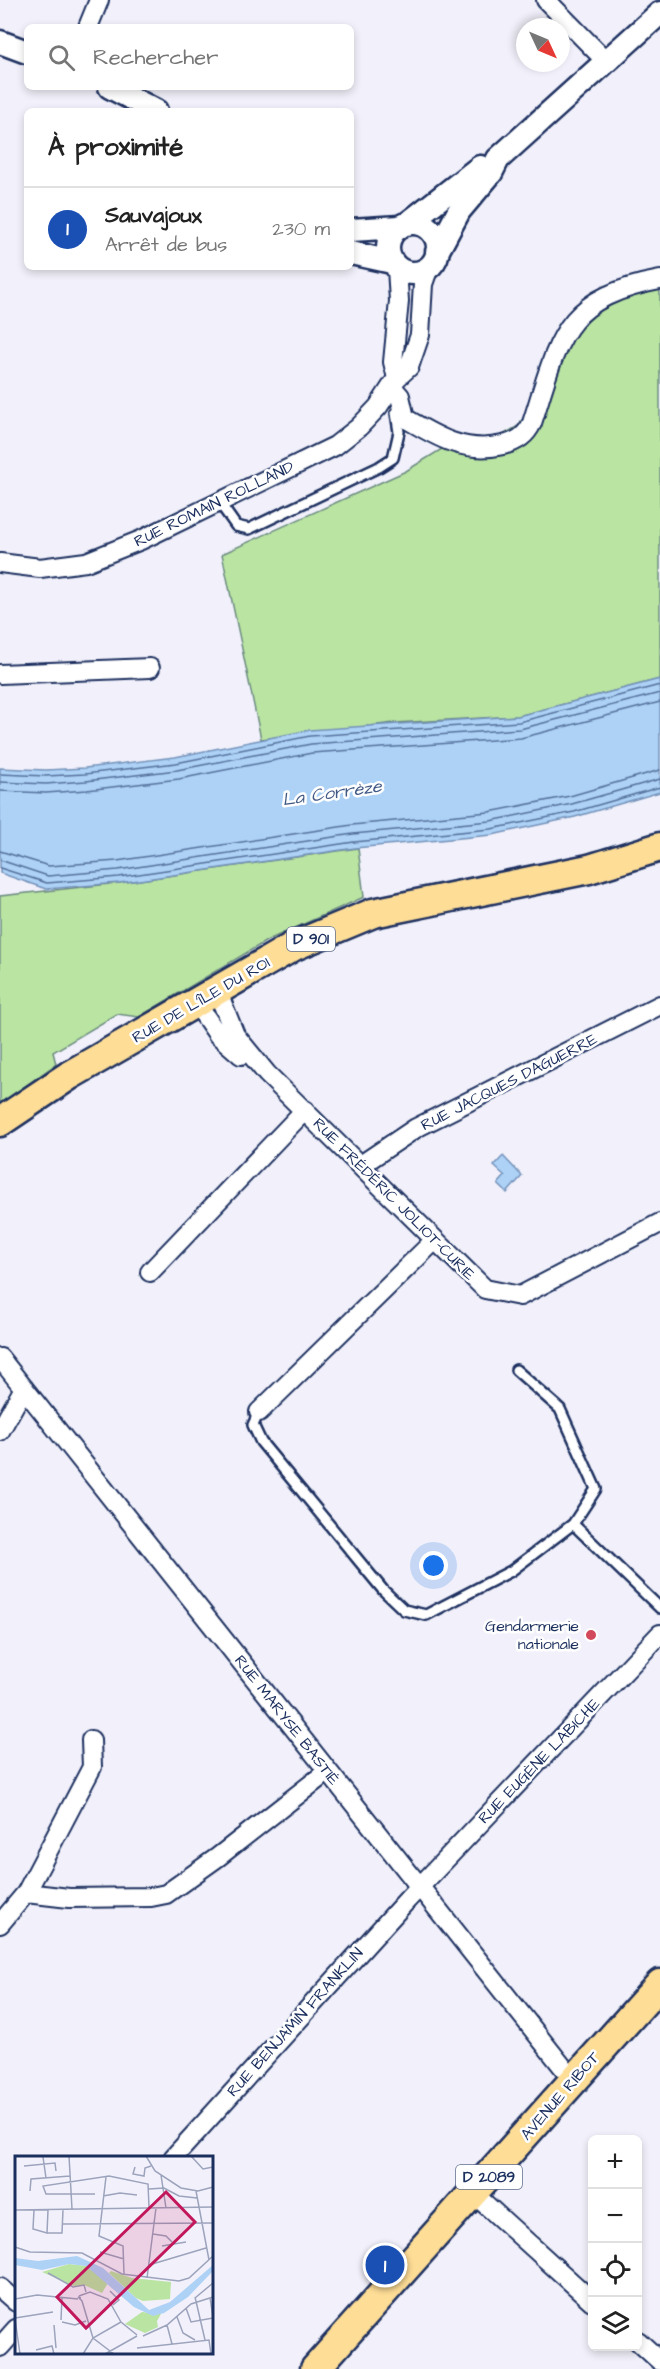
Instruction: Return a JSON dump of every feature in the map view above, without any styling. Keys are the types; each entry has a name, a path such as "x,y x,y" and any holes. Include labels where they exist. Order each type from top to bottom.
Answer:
{"main road":[{"name":"RUE DE L'ÎLE DU ROI","path":"0,1122 70,1075 294,946 372,913 589,869 660,847"},
{"name":"AVENUE RIBOT","path":"315,2369 574,2081 655,1998"}],"street":[{"path":"89,24 99,0"},
{"path":"546,0 605,60"},
{"path":"354,254 413,273 433,260 459,211 490,173 498,159 605,60 660,13"},
{"path":"0,42 24,51"},
{"path":"116,90 150,108"},
{"path":"498,159 483,165 403,226 390,239 388,247 394,265 399,301 393,362 395,383 405,418 450,443 485,448 520,439 527,433 532,423 561,337 578,315 598,299 625,288 660,280"},
{"path":"354,230 422,225 429,229 437,244 433,260"},
{"name":"RUE ROMAIN ROLLAND","path":"0,562 40,568 86,562 141,540 335,446 359,427 409,367 420,335 423,284 433,260"},
{"path":"0,674 150,668"},
{"name":"RUE FRÉDÉRIC JOLIOT-CURIE","path":"207,996 267,1074"},
{"name":"RUE FRÉDÉRIC JOLIOT-CURIE","path":"207,996 218,1035 267,1074 305,1110 485,1289 520,1296 660,1223"},
{"name":"RUE JACQUES DAGUERRE","path":"361,1164 416,1128 660,1005"},
{"path":"150,1272 305,1110"},
{"path":"259,1412 435,1240"},
{"name":"RUE MARYSE BASTIÉ","path":"0,1358 418,1888 574,2081"},
{"path":"0,1431 24,1388"},
{"name":"RUE EUGÈNE LABICHE","path":"418,1888 660,1634"},
{"path":"0,1924 26,1893 92,1767 91,1740"},
{"path":"26,1893 69,1898 151,1897 166,1894 218,1857 328,1771"},
{"name":"RUE BENJAMIN FRANKLIN","path":"174,2156 418,1888"},
{"path":"474,2194 588,2297"},
{"path":"0,2288 15,2301"},
{"path":"0,2347 15,2330"},
{"path":"642,2345 660,2361"}],"lane":[{"path":"219,502 236,526 249,529 393,458 399,432 395,383"},
{"path":"259,1412 253,1425 261,1442 382,1590 404,1610 426,1615 511,1571 573,1524 596,1489 560,1409 516,1370"},
{"path":"573,1524 660,1608"}],"green space":[{"path":"660,277 660,679 518,716 394,723 261,739 222,554 406,471 463,436 496,439 518,426 527,412 557,331 595,291"},
{"path":"358,848 364,897 268,940 139,1017 117,1014 53,1052 56,1064 0,1104 0,896 119,883"}],"water":[{"name":"La Corrèze","path":"660,679 660,792 575,817 492,835 355,848 119,883 46,889 0,873 0,768 46,770 85,768 175,757 309,730 518,716"},
{"path":"503,1156 522,1176 507,1193 498,1184 505,1176 494,1166"}],"place":[{"name":"Gendarmerie nationale","path":"591,1635"},
{"name":"Sauvajoux","path":"385,2265"}]}
